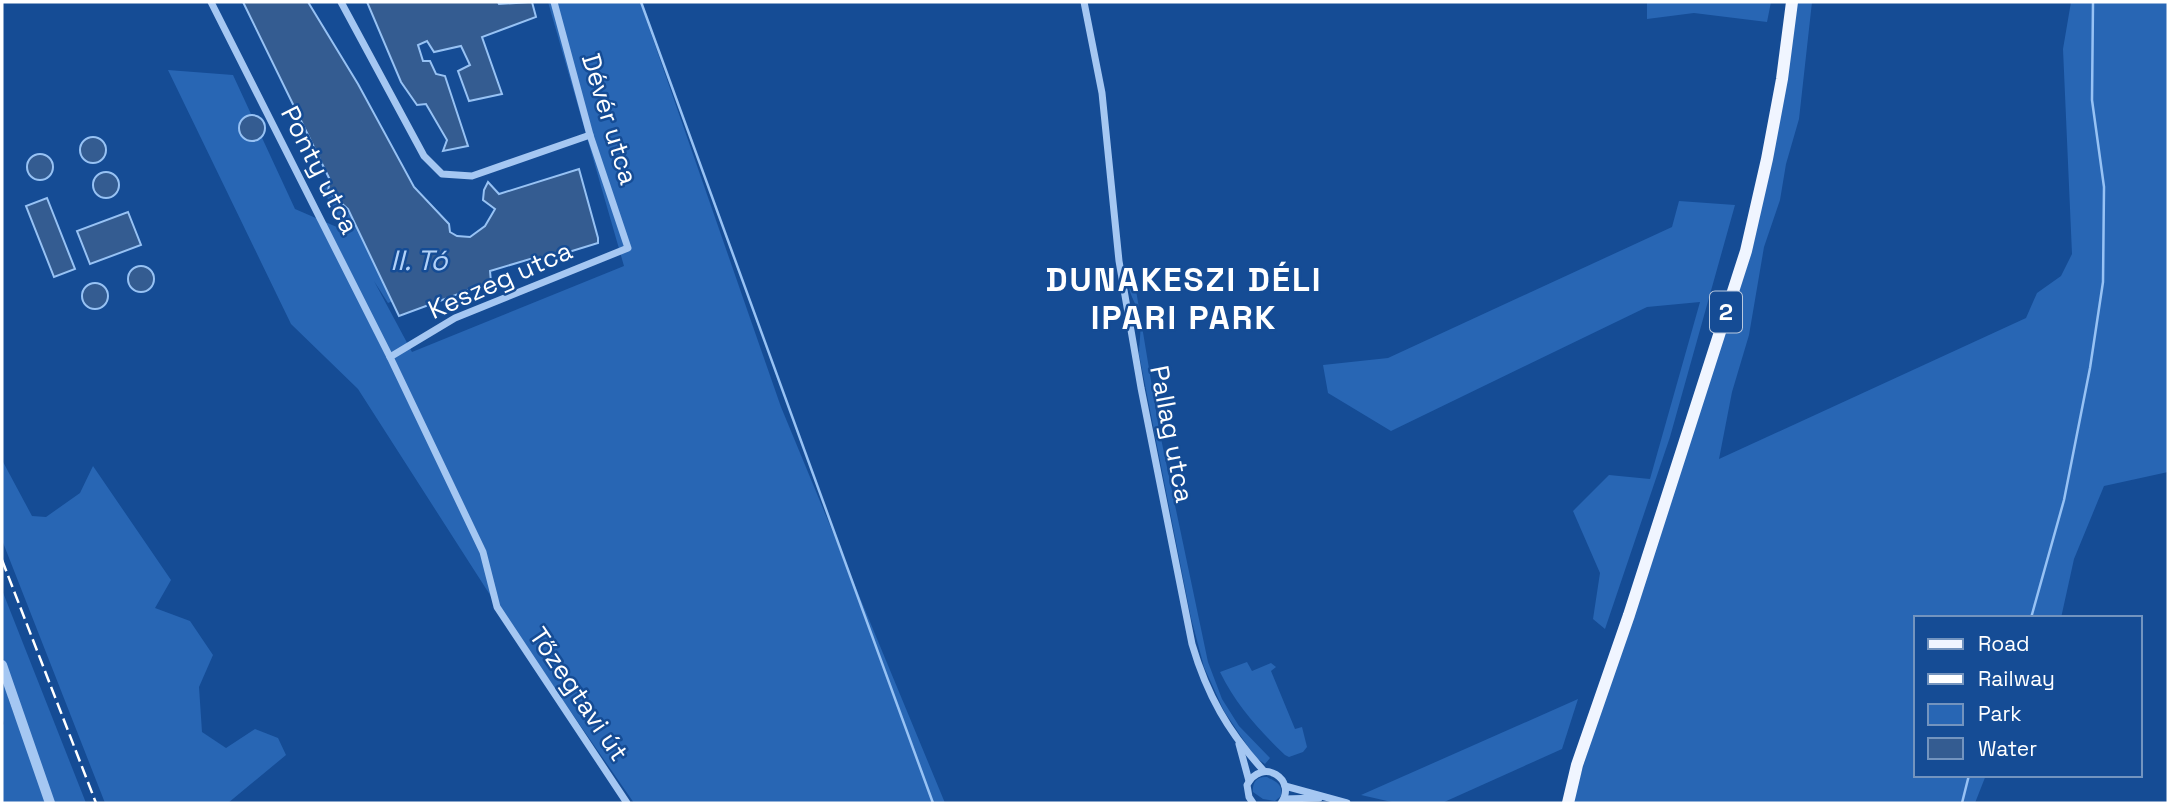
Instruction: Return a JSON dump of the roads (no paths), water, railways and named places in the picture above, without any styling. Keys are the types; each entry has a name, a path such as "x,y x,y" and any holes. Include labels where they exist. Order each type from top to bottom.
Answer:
{"main road":[{"name":"2","path":"1568,803 1577,765 1629,615 1746,251 1768,159 1792,2"},
{"name":"2","path":"1559,803 1577,765"}],"street":[{"name":"Ponty utca","path":"211,2 390,357 483,552 497,607"},
{"path":"341,2 424,156 442,174 472,176 590,135"},
{"name":"Dévér utca","path":"554,2 590,135 628,248"},
{"name":"Pallag utca","path":"1084,2 1102,93 1119,261 1141,388 1192,644 1202,677 1215,706 1237,739 1264,771 1278,775 1285,786"},
{"name":"Keszeg utca","path":"390,357 455,318 628,248"},
{"name":"Tőzegtavi út","path":"497,607 627,803"},
{"path":"2,665 50,803"},
{"name":"Pallag utca","path":"1237,739 1249,781 1247,790 1253,803"},
{"path":"1249,781 1264,771"},
{"path":"1334,799 1299,797 1282,801 1285,786 1334,799 1347,803"}],"water":[{"name":"II. Tó","path":"243,2 308,2 358,84 414,187 449,224 450,232 457,236 470,237 485,226 495,209 483,200 488,182 499,194 579,169 598,243 537,261 530,259 490,271 491,282 399,316 348,209 328,191 330,180"},
{"path":"367,2 532,2 536,17 482,37 502,94 469,101 458,71 470,65 461,46 434,52 427,41 418,45 423,61 430,61 436,74 445,76 468,146 443,151 447,140 426,104 417,105 401,82"},
{"path":"252,115 261,119 265,128 261,137 252,141 243,137 239,128 243,119"},
{"path":"93,137 102,141 106,150 102,159 93,163 84,159 80,150 84,141"},
{"path":"40,154 49,158 53,167 49,176 40,180 31,176 27,167 31,158"},
{"path":"106,172 115,176 119,185 115,194 106,198 97,194 93,185 97,176"},
{"path":"47,198 75,269 54,277 26,206"},
{"path":"128,212 141,245 90,264 77,231"},
{"path":"141,266 150,270 154,279 150,288 141,292 132,288 128,279 132,270"},
{"path":"95,283 104,287 108,296 104,305 95,309 86,305 82,296 86,287"}],"waterway":[{"path":"641,2 933,803"},
{"path":"2032,616 2064,500 2090,368 2103,282 2104,187 2092,100 2093,2"},
{"path":"1962,803 1968,777"}],"railway":[{"path":"2,560 96,803"}],"district":[{"name":"DUNAKESZI DÉLI IPARI PARK","path":"1184,298"}]}
